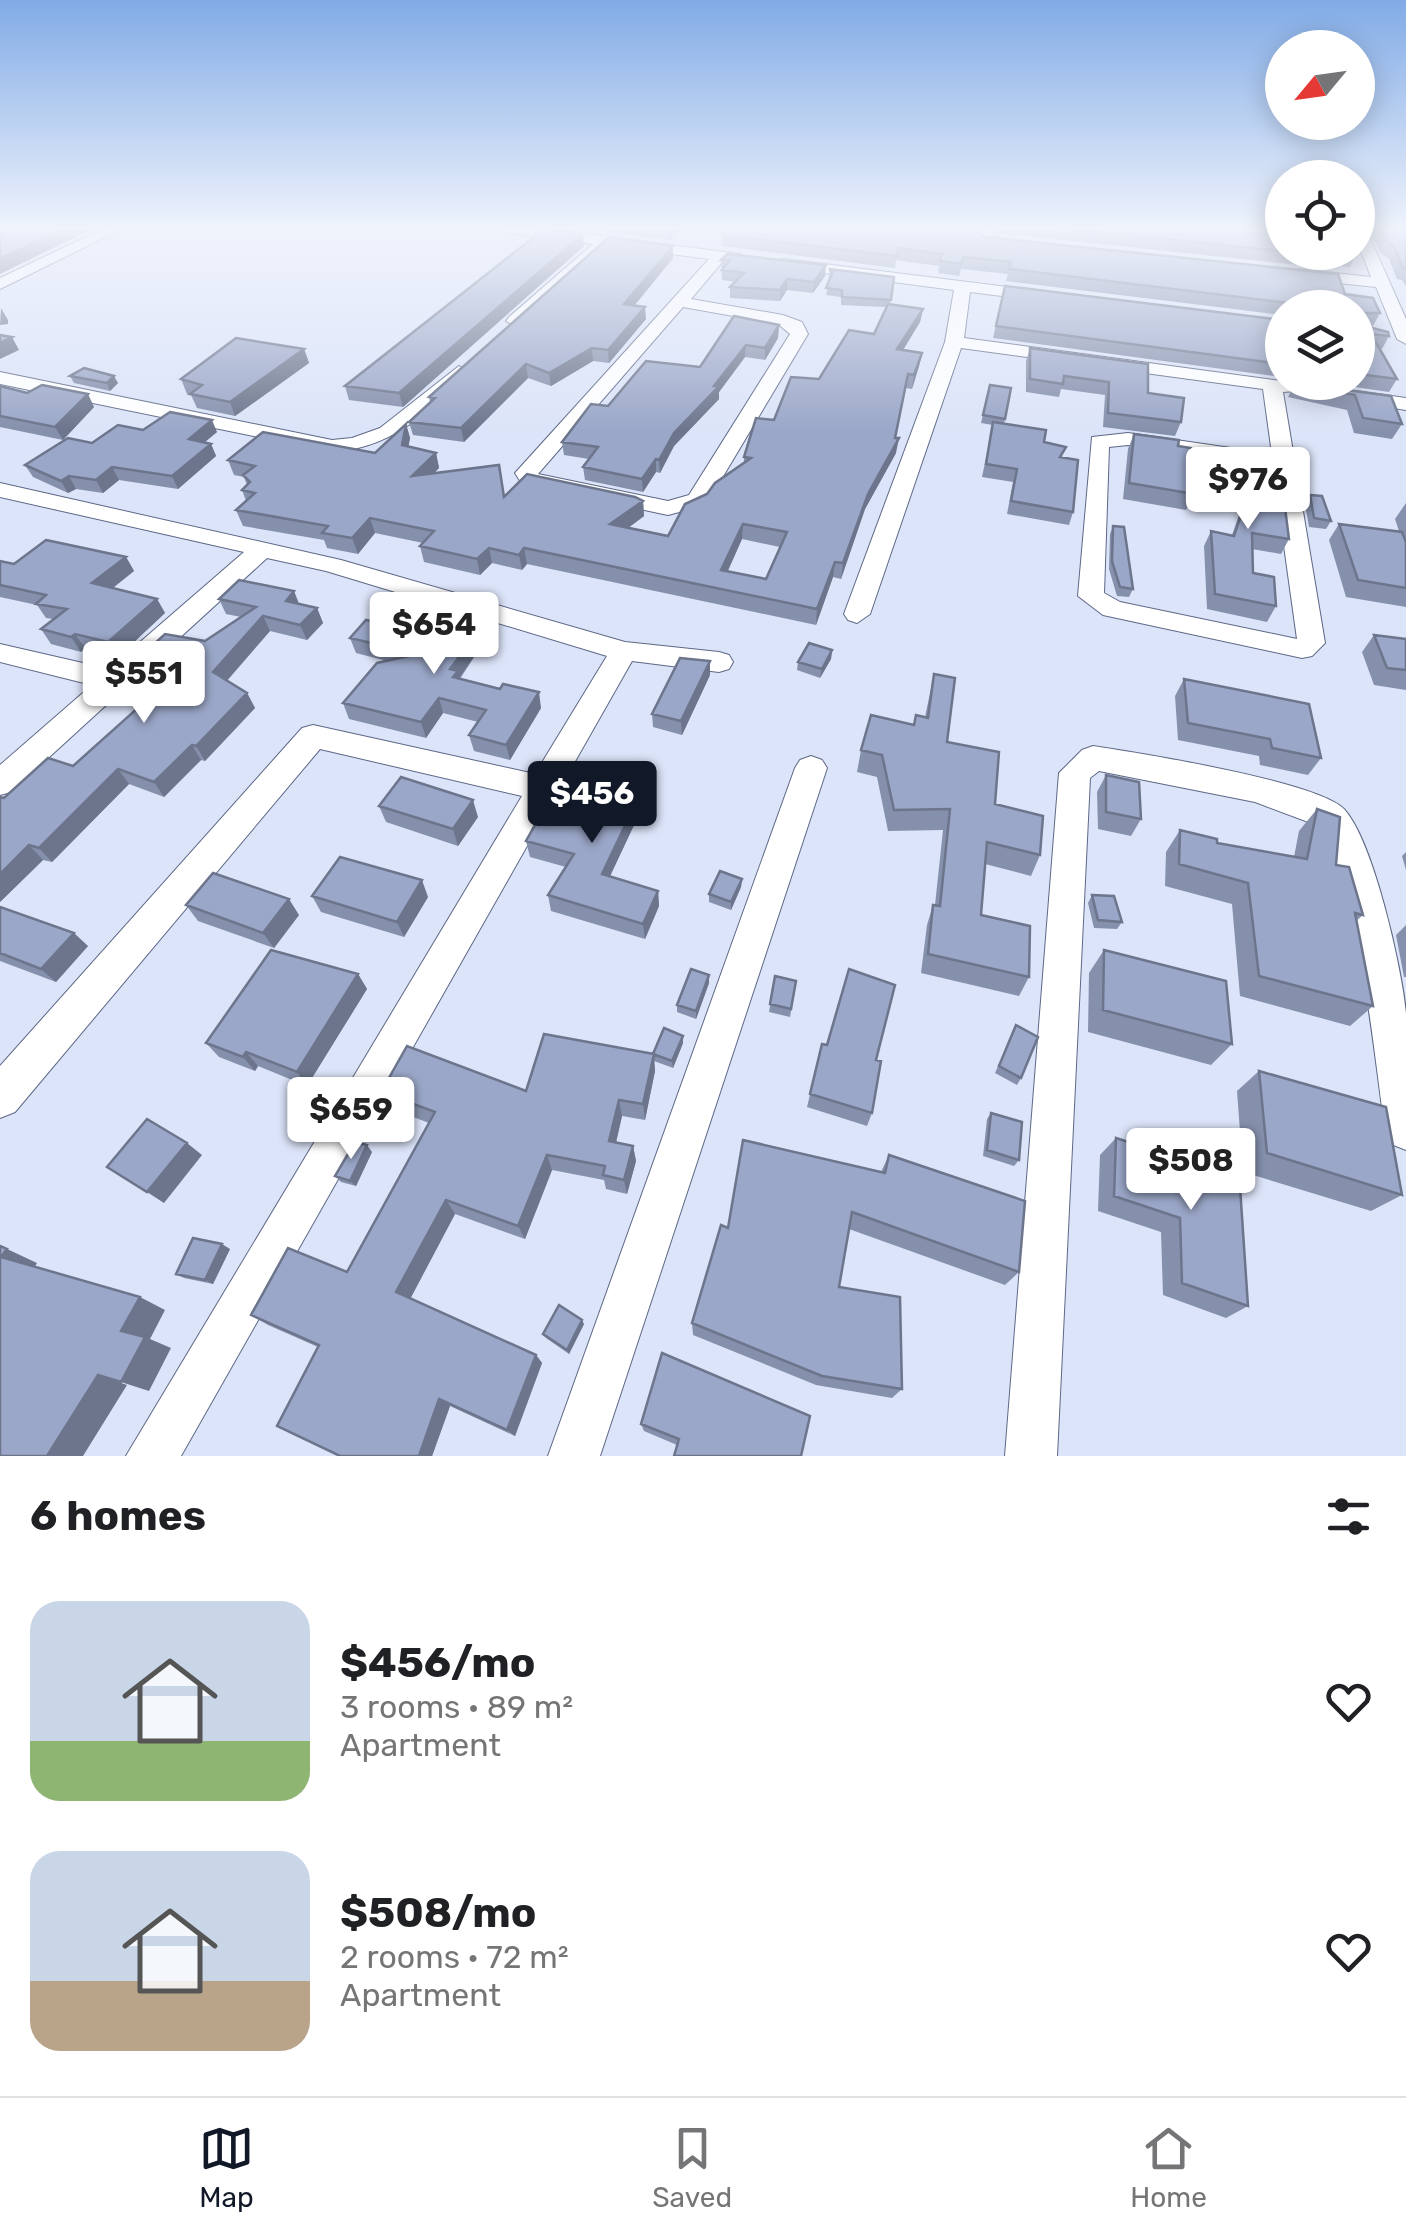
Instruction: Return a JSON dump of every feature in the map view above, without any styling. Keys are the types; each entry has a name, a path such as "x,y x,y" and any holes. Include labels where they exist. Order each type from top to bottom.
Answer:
{"street":[{"path":"501,334 544,295"},
{"path":"676,301 783,320 796,326 799,334 698,500 668,508 530,479 526,473 676,301 682,295"},
{"path":"856,614 954,342 962,295"},
{"path":"1033,295 1057,298"},
{"path":"1385,295 1400,338"},
{"path":"954,342 1265,384"},
{"path":"0,378 332,446 361,446 387,436 471,361"},
{"path":"1274,400 1311,643 1302,649 1169,621 1112,608 1091,596 1099,440 1128,439 1281,462"},
{"path":"1375,400 1406,404"},
{"path":"0,490 332,565 624,651 719,662"},
{"path":"0,783 261,550"},
{"path":"152,1456 624,651"},
{"path":"0,653 113,680"},
{"path":"0,1097 312,736 546,789"},
{"path":"1031,1456 1076,773 1093,758 1308,804 1328,814 1340,826 1370,924 1406,1128"},
{"path":"574,1456 811,768"}],"building":[{"path":"460,295 512,295 399,393 345,386"},
{"path":"544,295 632,295 624,304 645,307 608,350 592,348 549,373 526,364 461,428 409,422 435,398 429,397"},
{"path":"842,295 892,295 891,300"},
{"path":"1003,295 1078,295 1265,318 1265,362 996,326"},
{"path":"1222,295 1265,295 1265,300"},
{"path":"888,304 923,309 897,349 922,353 914,375 908,374 895,438 899,438 868,494 843,563 835,562 817,609 524,548 519,555 489,548 477,559 420,546 434,531 370,518 352,538 322,533 328,526 236,510 255,493 242,490 250,482 243,475 255,466 228,460 263,432 375,453 406,424 402,445 436,453 412,476 499,465 504,497 527,474 635,497 643,501 610,524 668,536 685,504 707,494 715,483 751,458 744,457 756,418 774,420 791,377 819,379 849,330 874,334","holes":["743,524 787,532 766,579 721,570"]},
{"path":"734,316 779,325 765,348 746,345 714,386 719,386 674,433 659,460 642,479 583,467 598,447 562,442 591,404 608,406 646,361 700,367"},
{"path":"1375,329 1388,332 1389,336 1375,334"},
{"path":"236,338 304,349 230,402 190,394 202,385 181,379"},
{"path":"1375,341 1397,379 1375,376"},
{"path":"1030,348 1148,364 1148,393 1184,398 1181,422 1108,413 1109,382 1064,376 1063,384 1030,379"},
{"path":"84,368 114,376 107,383 70,376"},
{"path":"42,385 88,394 55,427 0,416 0,386 27,393"},
{"path":"990,385 1011,388 1005,419 983,415"},
{"path":"1375,394 1391,396 1402,424 1363,418 1357,400 1375,400"},
{"path":"170,412 212,420 189,439 211,444 172,476 112,467 96,480 69,476 61,481 25,465 68,438 92,443 118,425 143,430"},
{"path":"993,422 1046,430 1044,442 1066,447 1060,457 1078,460 1073,512 1011,501 1017,469 986,464"},
{"path":"1134,434 1179,440 1178,446 1191,448 1194,494 1129,483"},
{"path":"1218,452 1258,457 1265,483 1282,484 1289,539 1252,533 1253,573 1274,577 1276,606 1215,594 1211,531 1234,536 1249,491 1229,488"},
{"path":"1310,495 1322,496 1331,521 1314,518"},
{"path":"1339,524 1402,532 1406,542 1406,588 1358,580"},
{"path":"1113,526 1124,527 1133,589 1120,587 1112,561"},
{"path":"46,540 126,557 92,583 157,599 108,642 41,629 67,609 36,604 46,595 0,585 0,561 14,564"},
{"path":"239,580 294,591 286,601 317,608 300,625 263,616 213,672 247,693 196,746 192,745 154,782 118,769 39,848 29,845 0,874 0,797 4,798 48,758 73,766 187,664 144,653 165,634 205,641 256,607 219,599"},
{"path":"430,600 458,605 438,634 470,642 450,669 458,671 453,677 500,689 503,684 539,692 506,745 469,735 486,710 439,698 421,722 343,703 377,663 418,654 350,638 366,620 409,630"},
{"path":"1374,635 1406,639 1406,670 1387,668"},
{"path":"809,643 832,650 822,669 798,662"},
{"path":"680,658 710,661 681,721 652,714"},
{"path":"934,674 955,678 947,742 999,752 995,804 1043,816 1040,855 987,842 981,915 1030,926 1029,977 928,954 933,905 940,906 950,809 894,810 882,755 861,750 871,715 914,725 916,715 928,718"},
{"path":"1184,679 1309,704 1321,758 1272,748 1270,739 1188,723"},
{"path":"577,774 641,792 602,874 658,891 643,924 548,895 574,854 526,841 549,800"},
{"path":"1106,775 1139,782 1141,819 1106,812"},
{"path":"401,777 473,800 453,829 379,806"},
{"path":"1317,809 1340,817 1336,865 1349,867 1363,915 1355,913 1373,1006 1259,976 1248,883 1179,864 1180,830 1217,839 1217,843 1307,859"},
{"path":"340,857 422,880 397,922 312,896"},
{"path":"720,871 742,879 731,902 709,894"},
{"path":"213,873 289,899 263,933 186,905"},
{"path":"1092,895 1114,896 1122,922 1098,920"},
{"path":"0,907 74,933 41,969 0,953"},
{"path":"271,950 358,974 297,1072 246,1052 243,1057 206,1043"},
{"path":"1104,950 1226,981 1232,1044 1103,1010"},
{"path":"691,969 709,975 696,1011 677,1005"},
{"path":"849,969 895,985 876,1060 881,1061 872,1113 810,1094 822,1044 827,1045"},
{"path":"775,976 796,981 791,1009 770,1004"},
{"path":"1016,1025 1038,1037 1021,1078 999,1066"},
{"path":"664,1028 683,1036 672,1061 653,1054"},
{"path":"544,1034 654,1054 643,1104 619,1100 609,1141 633,1146 624,1180 603,1175 605,1166 547,1155 518,1226 446,1200 396,1292 536,1355 507,1430 439,1399 419,1456 340,1456 277,1426 319,1345 251,1315 288,1248 347,1272 435,1112 381,1092 407,1046 526,1091"},
{"path":"1259,1071 1386,1107 1402,1195 1267,1153"},
{"path":"991,1113 1022,1122 1019,1160 987,1150"},
{"path":"147,1119 187,1143 147,1192 107,1167"},
{"path":"1116,1138 1162,1153 1164,1148 1239,1172 1248,1306 1182,1283 1180,1218 1114,1196"},
{"path":"743,1140 885,1173 889,1155 1025,1201 1019,1272 852,1212 839,1287 900,1297 902,1389 822,1376 692,1323 721,1225 728,1228"},
{"path":"355,1142 367,1145 350,1181 335,1176"},
{"path":"193,1238 222,1244 205,1280 176,1274"},
{"path":"0,1246 7,1249 1,1257 140,1297 121,1331 145,1337 121,1382 98,1375 47,1456 0,1456"},
{"path":"559,1305 582,1320 567,1350 543,1334"},
{"path":"662,1353 810,1416 801,1456 674,1456 679,1439 641,1424"}]}
